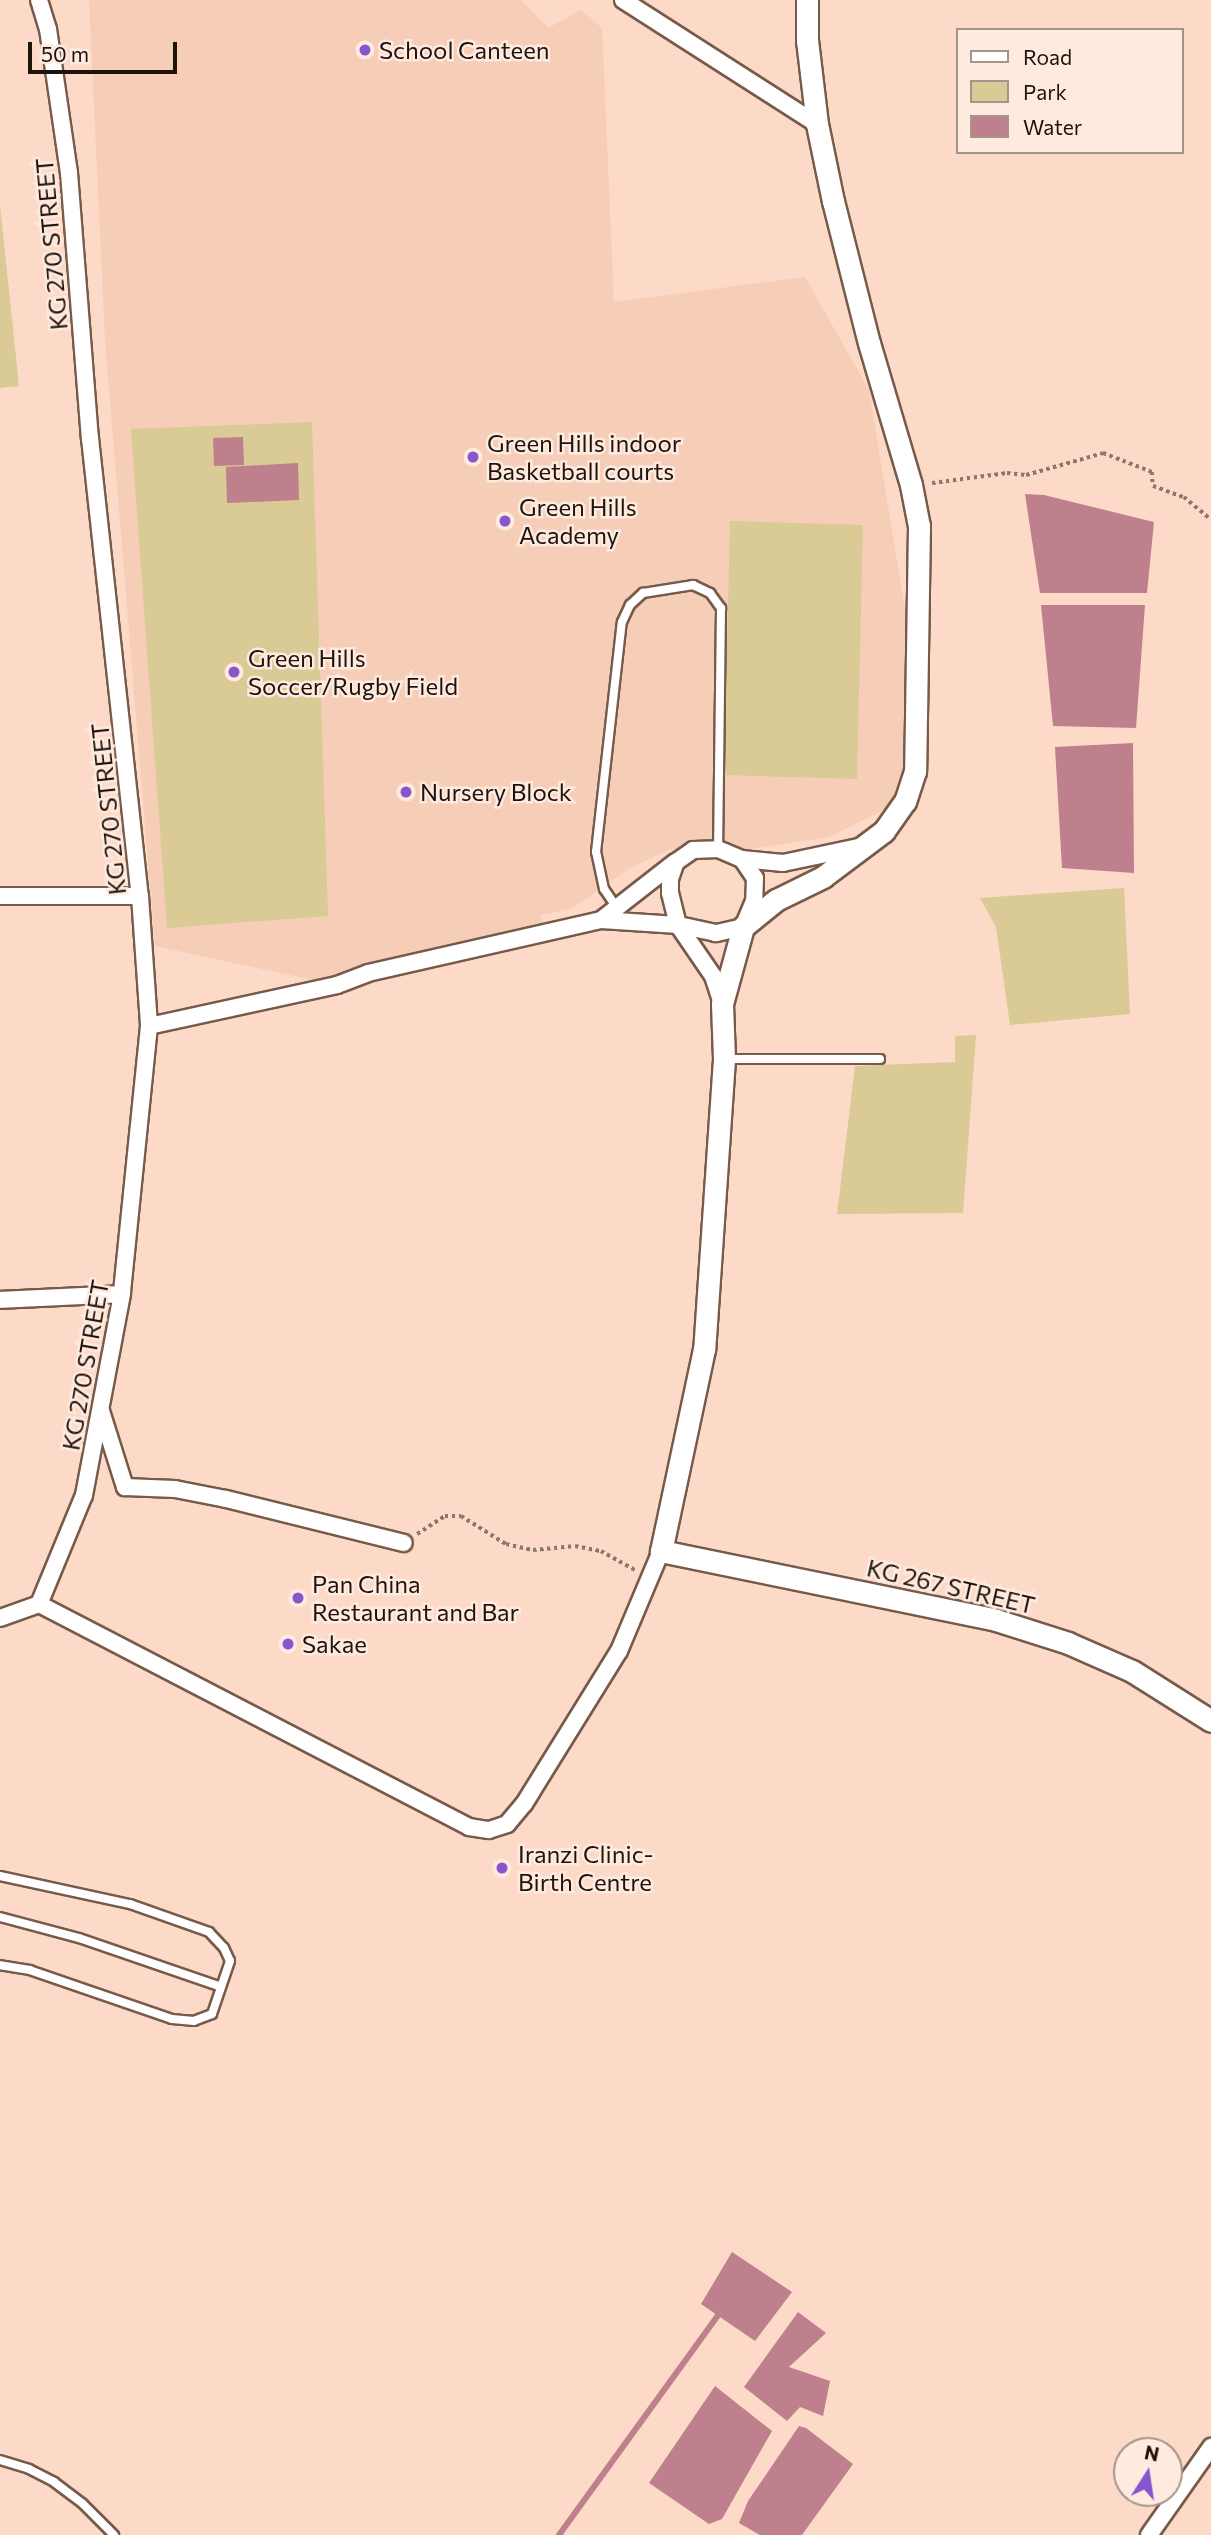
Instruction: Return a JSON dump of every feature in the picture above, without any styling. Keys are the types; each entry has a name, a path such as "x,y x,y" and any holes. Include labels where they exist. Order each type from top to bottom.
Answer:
{"street":[{"name":"KG 270 STREET","path":"39,0 48,29 69,173 90,438 141,896 149,1026 122,1294 101,1408 84,1495 39,1604"},
{"path":"623,0 817,124"},
{"path":"149,1026 337,985 368,973 601,920 678,925 716,933 743,928 776,900 822,877 884,831 896,816 905,801 915,771 919,526 911,485 869,343 817,124 807,40 807,0"},
{"path":"601,920 693,850 718,849 742,859 783,863 861,847"},
{"path":"722,1003 743,928 754,901 755,878 742,859"},
{"path":"0,1618 39,1604 469,1826 489,1830 507,1824 524,1804 619,1651 661,1551 704,1349 724,1059 722,1003 713,976 678,925 670,893 670,879 676,862"},
{"path":"0,896 141,896"},
{"path":"0,1300 122,1294"},
{"path":"101,1408 125,1487 175,1489 226,1499 404,1543"},
{"name":"KG 267 STREET","path":"661,1551 996,1620 1068,1643 1132,1671 1211,1721"},
{"path":"1149,2535 1211,2447"}],"lane":[{"path":"617,908 604,889 596,852 622,622 630,605 643,593 693,585 710,593 721,608 718,849"},
{"path":"724,1059 880,1059"},
{"path":"0,1876 130,1904 209,1932 224,1948 230,1961 212,2014 194,2021 183,2020 30,1970 0,1965"},
{"path":"0,1917 79,1938 221,1987"},
{"path":"0,2460 29,2469 54,2482 83,2504 114,2535"}],"path":[{"path":"911,485 1007,473 1026,475 1103,453 1152,472 1153,486 1184,497 1211,520"},
{"path":"404,1543 445,1516 461,1516 506,1544 533,1550 575,1546 601,1551 649,1578"}],"shaded area":[{"name":"Green Hills Academy","path":"89,0 521,0 548,28 581,10 602,28 614,302 805,277 869,390 912,652 909,797 829,837 751,849 671,849 630,868 573,908 541,915 546,931 337,985 155,946 105,341"}],"green space":[{"path":"0,205 19,386 0,388"},
{"name":"Green Hills Soccer/Rugby Field","path":"312,422 328,916 167,928 131,429"},
{"path":"730,521 863,525 857,779 724,775"},
{"path":"1124,888 1130,1014 1010,1025 996,927 980,898"},
{"path":"976,1035 963,1213 837,1214 855,1066 955,1062 955,1036"}],"water":[{"path":"243,437 244,465 214,466 213,438"},
{"path":"298,463 299,500 227,503 226,467"},
{"path":"1025,494 1044,495 1154,522 1147,593 1040,593"},
{"path":"1041,605 1145,605 1136,728 1053,726"},
{"path":"1133,743 1134,873 1062,868 1055,747"},
{"path":"732,2252 792,2292 755,2341 701,2304"},
{"path":"798,2312 826,2333 789,2367 830,2381 823,2416 800,2407 787,2421 744,2387"},
{"path":"715,2386 772,2431 722,2519 709,2524 649,2483"},
{"path":"799,2426 806,2428 853,2464 802,2535 760,2535 739,2523 748,2501"}],"waterway":[{"path":"559,2535 718,2315"}],"place":[{"name":"School Canteen","path":"365,50"},
{"name":"Green Hills indoor Basketball courts","path":"473,457"},
{"name":"Green Hills Academy","path":"505,521"},
{"name":"Green Hills Soccer/Rugby Field","path":"234,672"},
{"name":"Nursery Block","path":"406,792"},
{"name":"Pan China Restaurant and Bar","path":"298,1598"},
{"name":"Sakae","path":"288,1644"},
{"name":"Iranzi Clinic- Birth Centre","path":"502,1868"}]}
